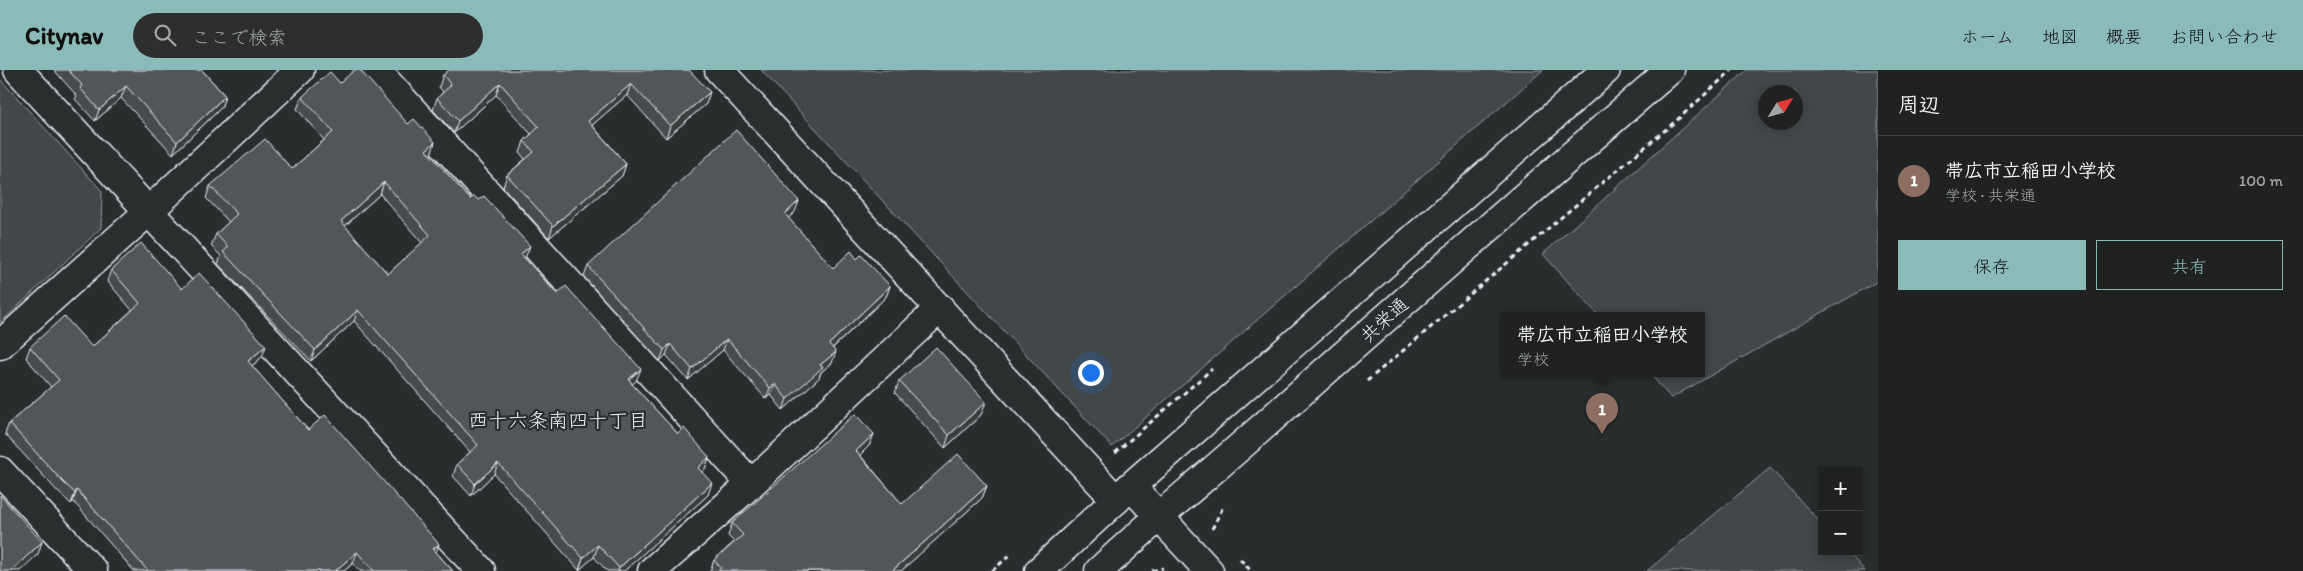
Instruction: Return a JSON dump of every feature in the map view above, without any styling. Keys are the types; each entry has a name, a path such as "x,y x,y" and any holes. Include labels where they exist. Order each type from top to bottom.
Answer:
{"street":[{"path":"18,70 481,571"},
{"path":"0,345 149,212 300,70"},
{"path":"376,70 751,484"},
{"path":"719,70 940,308 1124,493 1158,516 1209,571"},
{"path":"1039,571 1124,493 1606,70"},
{"name":"共栄通","path":"1098,571 1158,516 1208,475 1452,259 1670,70"},
{"path":"652,571 751,484 940,308"},
{"path":"0,471 87,569"}],"shaded area":[{"path":"761,70 1543,70 1112,447"},
{"path":"1747,70 1878,70 1878,281 1671,398 1653,377 1705,377 1705,312 1595,312 1543,254"},
{"path":"0,79 102,191 101,228 0,323"},
{"path":"1770,468 1818,520 1818,556 1852,556 1865,571 1647,571"}],"building":[{"path":"68,70 202,70 225,96 177,142 126,86 99,110 80,88 82,85"},
{"path":"354,70 360,70 408,124 414,119 435,142 426,150 470,199 474,196 478,200 484,196 530,246 521,254 557,294 566,286 641,369 629,379 632,384 678,434 684,428 709,457 698,468 712,483 619,568 598,545 583,558 498,463 475,484 457,464 478,445 358,310 315,350 223,252 228,247 216,234 237,214 210,186 265,139 292,169 333,132 302,97 330,72 340,83","holes":["384,182 430,235 388,274 341,221"]},
{"path":"449,70 689,70 710,92 670,126 631,84 588,121 626,164 553,226 507,175 534,152 524,141 539,127 500,83 458,121 437,98 451,85 443,75"},
{"path":"736,130 799,201 785,214 833,268 851,251 857,259 861,255 890,286 829,344 836,352 820,365 823,367 787,399 775,384 770,388 727,339 692,369 670,344 664,350 588,266"},
{"path":"141,243 182,289 199,273 266,346 248,361 308,430 325,415 439,544 433,549 453,571 374,571 357,552 335,571 148,571 77,490 75,493 63,482 9,423 59,380 30,347 64,316 92,347 140,303 111,270"},
{"path":"936,347 986,402 949,435 899,381"},
{"path":"855,414 874,434 856,451 902,504 958,454 987,486 892,571 717,571 721,568 714,560 743,535 732,523"},
{"path":"0,495 42,542 11,571 0,571"}],"place":[{"name":"帯広市立稲田小学校","path":"1602,434"}],"district":[{"name":"西十六条南四十丁目","path":"558,420"}]}
